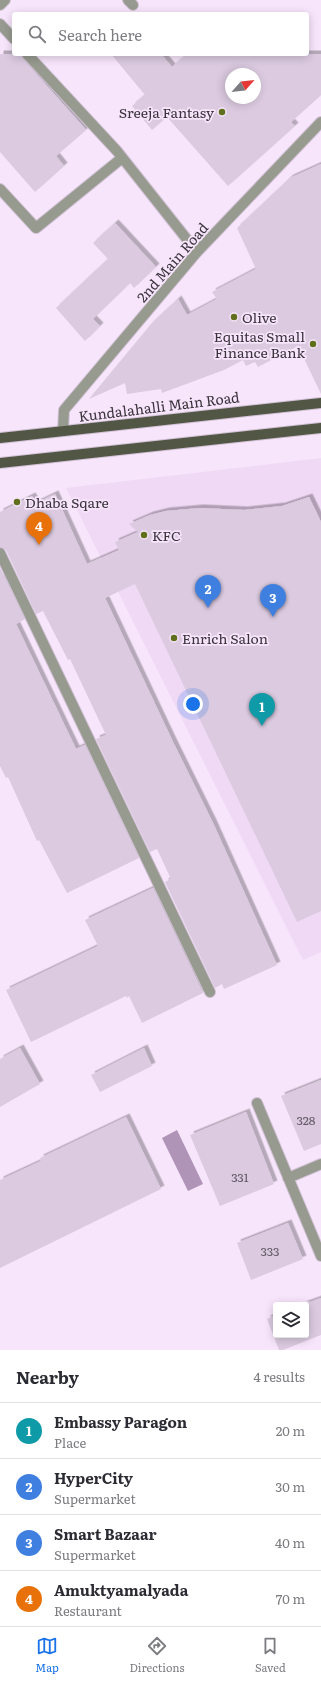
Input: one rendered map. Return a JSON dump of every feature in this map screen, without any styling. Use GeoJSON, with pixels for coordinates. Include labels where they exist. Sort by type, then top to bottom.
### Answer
{"type":"FeatureCollection","features":[{"type":"Feature","properties":{"kind":"main road","name":"Kundalahalli Main Road"},"geometry":{"type":"LineString","coordinates":[[0,438],[321,403]]}},
{"type":"Feature","properties":{"kind":"main road"},"geometry":{"type":"LineString","coordinates":[[0,463],[321,428]]}},
{"type":"Feature","properties":{"kind":"street"},"geometry":{"type":"LineString","coordinates":[[0,5],[6,0]]}},
{"type":"Feature","properties":{"kind":"street"},"geometry":{"type":"LineString","coordinates":[[0,24],[12,37]]}},
{"type":"Feature","properties":{"kind":"street"},"geometry":{"type":"LineString","coordinates":[[30,56],[122,158],[198,252]]}},
{"type":"Feature","properties":{"kind":"street","name":"2nd Main Road"},"geometry":{"type":"LineString","coordinates":[[63,431],[64,410],[198,252],[321,122]]}},
{"type":"Feature","properties":{"kind":"street"},"geometry":{"type":"LineString","coordinates":[[0,189],[36,228],[122,158]]}},
{"type":"Feature","properties":{"kind":"street"},"geometry":{"type":"LineString","coordinates":[[0,553],[210,992]]}},
{"type":"Feature","properties":{"kind":"street"},"geometry":{"type":"LineString","coordinates":[[257,1103],[321,1256]]}},
{"type":"Feature","properties":{"kind":"street"},"geometry":{"type":"LineString","coordinates":[[288,1178],[321,1164]]}},
{"type":"Feature","properties":{"kind":"shaded area"},"geometry":{"type":"Polygon","coordinates":[[[321,458],[321,952],[303,960],[66,488],[321,458]]]}},
{"type":"Feature","properties":{"kind":"shaded area"},"geometry":{"type":"Polygon","coordinates":[[[177,1130],[203,1184],[188,1191],[162,1138],[177,1130]]]}},
{"type":"Feature","properties":{"kind":"building"},"geometry":{"type":"Polygon","coordinates":[[[0,54],[12,54],[12,56],[22,56],[86,130],[56,156],[64,166],[35,192],[0,152],[0,54]]]}},
{"type":"Feature","properties":{"kind":"building","name":"Sreeja Fantasy"},"geometry":{"type":"Polygon","coordinates":[[[309,54],[321,54],[321,95],[291,122],[295,126],[228,186],[167,117],[152,130],[132,106],[145,95],[113,56],[163,56],[172,67],[185,56],[309,56],[309,54]]]}},
{"type":"Feature","properties":{"kind":"building"},"geometry":{"type":"Polygon","coordinates":[[[321,164],[321,394],[298,346],[258,367],[255,362],[246,366],[243,360],[224,370],[162,393],[161,389],[127,394],[125,383],[89,399],[152,323],[178,299],[187,315],[217,299],[212,292],[256,269],[237,228],[290,178],[321,164]]]}},
{"type":"Feature","properties":{"kind":"building"},"geometry":{"type":"Polygon","coordinates":[[[115,223],[156,267],[134,288],[130,283],[93,319],[100,326],[85,341],[56,308],[108,259],[93,243],[115,223]]]}},
{"type":"Feature","properties":{"kind":"building"},"geometry":{"type":"Polygon","coordinates":[[[55,494],[87,564],[119,550],[115,542],[138,532],[129,524],[150,515],[166,511],[200,508],[244,510],[282,506],[309,497],[321,522],[321,911],[297,922],[135,584],[105,598],[213,823],[277,965],[224,989],[222,984],[215,988],[165,882],[171,879],[157,849],[150,852],[96,739],[106,735],[70,659],[68,660],[43,611],[36,614],[6,550],[0,547],[0,512],[32,496],[36,503],[55,494]]]}},
{"type":"Feature","properties":{"kind":"building"},"geometry":{"type":"Polygon","coordinates":[[[0,568],[25,619],[16,624],[76,749],[85,745],[139,858],[67,893],[39,840],[37,841],[8,777],[6,778],[0,766],[0,568]]]}},
{"type":"Feature","properties":{"kind":"building"},"geometry":{"type":"Polygon","coordinates":[[[153,888],[203,993],[142,1023],[129,996],[127,998],[126,996],[31,1042],[6,990],[98,946],[85,920],[153,888]]]}},
{"type":"Feature","properties":{"kind":"building"},"geometry":{"type":"Polygon","coordinates":[[[20,1048],[40,1084],[0,1107],[0,1059],[20,1048]]]}},
{"type":"Feature","properties":{"kind":"building"},"geometry":{"type":"Polygon","coordinates":[[[144,1048],[152,1066],[100,1092],[91,1075],[144,1048]]]}},
{"type":"Feature","properties":{"kind":"building"},"geometry":{"type":"Polygon","coordinates":[[[321,1080],[321,1144],[304,1151],[281,1096],[321,1080]]]}},
{"type":"Feature","properties":{"kind":"building"},"geometry":{"type":"Polygon","coordinates":[[[246,1112],[274,1184],[220,1206],[190,1135],[246,1112]]]}},
{"type":"Feature","properties":{"kind":"building"},"geometry":{"type":"Polygon","coordinates":[[[126,1117],[161,1189],[0,1268],[0,1180],[41,1161],[40,1158],[126,1117]]]}},
{"type":"Feature","properties":{"kind":"building"},"geometry":{"type":"Polygon","coordinates":[[[288,1223],[303,1259],[251,1280],[237,1243],[288,1223]]]}},
{"type":"Feature","properties":{"kind":"building"},"geometry":{"type":"Polygon","coordinates":[[[321,1298],[321,1335],[283,1350],[279,1350],[274,1338],[309,1338],[309,1302],[321,1298]]]}},
{"type":"Feature","properties":{"kind":"building"},"geometry":{"type":"Polygon","coordinates":[[[273,1316],[273,1334],[267,1319],[273,1316]]]}},
{"type":"Feature","properties":{"kind":"place","name":"Sreeja Fantasy"},"geometry":{"type":"Point","coordinates":[222,112]}},
{"type":"Feature","properties":{"kind":"place","name":"Olive"},"geometry":{"type":"Point","coordinates":[234,317]}},
{"type":"Feature","properties":{"kind":"place","name":"Equitas Small Finance Bank"},"geometry":{"type":"Point","coordinates":[313,344]}},
{"type":"Feature","properties":{"kind":"place","name":"Dhaba Sqare"},"geometry":{"type":"Point","coordinates":[17,502]}},
{"type":"Feature","properties":{"kind":"place","name":"KFC"},"geometry":{"type":"Point","coordinates":[144,535]}},
{"type":"Feature","properties":{"kind":"place","name":"Amuktyamalyada"},"geometry":{"type":"Point","coordinates":[39,545]}},
{"type":"Feature","properties":{"kind":"place","name":"HyperCity"},"geometry":{"type":"Point","coordinates":[208,608]}},
{"type":"Feature","properties":{"kind":"place","name":"Smart Bazaar"},"geometry":{"type":"Point","coordinates":[273,617]}},
{"type":"Feature","properties":{"kind":"place","name":"Enrich Salon"},"geometry":{"type":"Point","coordinates":[174,638]}},
{"type":"Feature","properties":{"kind":"place","name":"Embassy Paragon"},"geometry":{"type":"Point","coordinates":[262,726]}}]}
